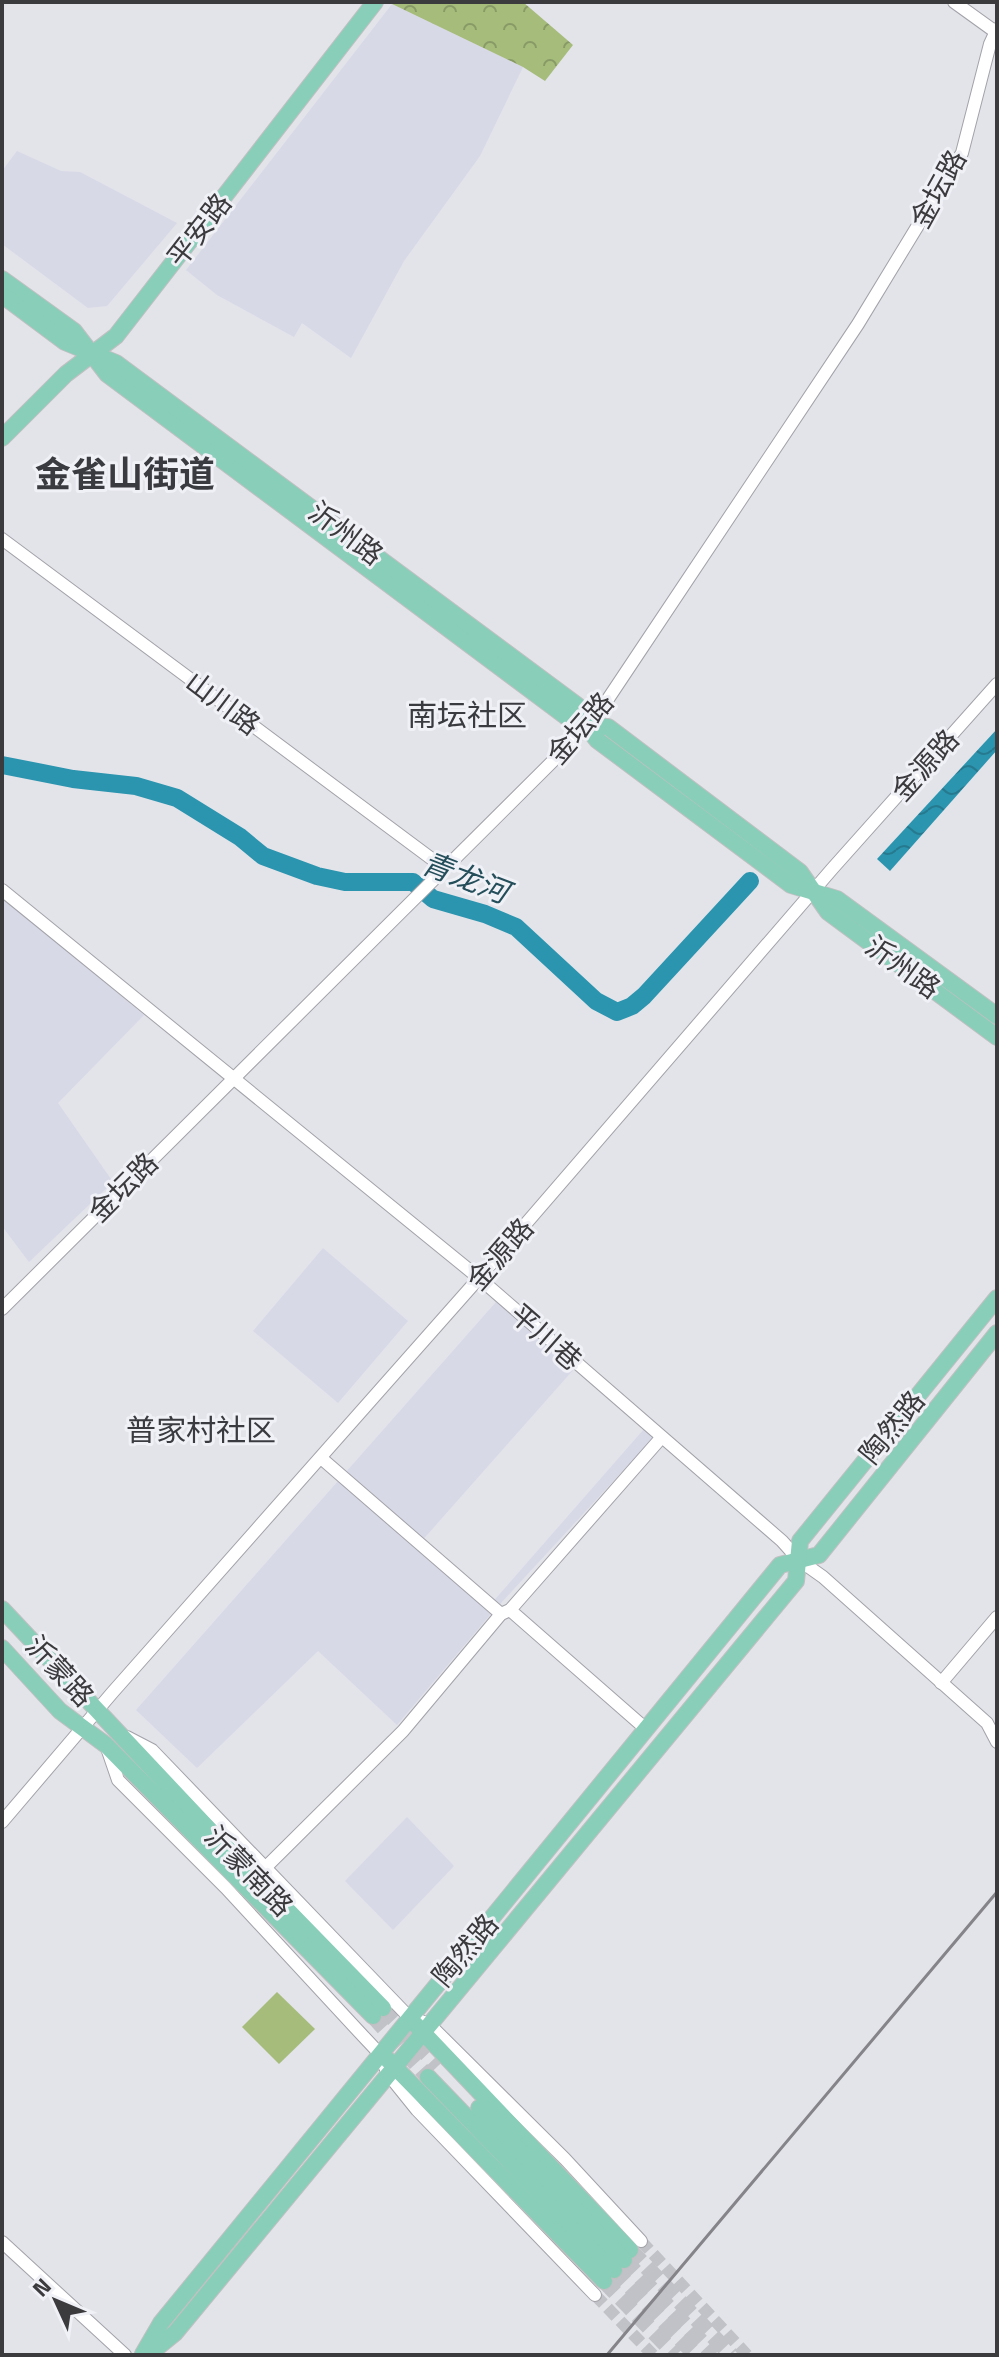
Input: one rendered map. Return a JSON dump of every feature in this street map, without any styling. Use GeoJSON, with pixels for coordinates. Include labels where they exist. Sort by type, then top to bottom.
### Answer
{"type":"FeatureCollection","features":[{"type":"Feature","properties":{"kind":"main road","name":"平安路"},"geometry":{"type":"LineString","coordinates":[[2,438],[66,374],[116,336],[375,2]]}},
{"type":"Feature","properties":{"kind":"main road","name":"沂州路"},"geometry":{"type":"LineString","coordinates":[[2,279],[74,331],[93,354]]}},
{"type":"Feature","properties":{"kind":"main road","name":"沂州路"},"geometry":{"type":"LineString","coordinates":[[2,295],[65,342],[116,363],[578,706],[586,726],[597,740],[791,885],[837,899],[997,1016]]}},
{"type":"Feature","properties":{"kind":"main road","name":"沂州路"},"geometry":{"type":"LineString","coordinates":[[814,892],[828,912],[997,1037]]}},
{"type":"Feature","properties":{"kind":"main road","name":"陶然路"},"geometry":{"type":"LineString","coordinates":[[146,2355],[175,2333],[796,1581],[800,1541],[997,1298]]}},
{"type":"Feature","properties":{"kind":"main road","name":"陶然路"},"geometry":{"type":"LineString","coordinates":[[146,2355],[161,2323],[780,1565],[819,1555],[997,1333]]}},
{"type":"Feature","properties":{"kind":"main road","name":"沂蒙路"},"geometry":{"type":"LineString","coordinates":[[2,1609],[79,1688],[97,1711],[111,1738]]}},
{"type":"Feature","properties":{"kind":"main road","name":"沂蒙路"},"geometry":{"type":"LineString","coordinates":[[2,1648],[60,1711],[82,1730],[111,1738]]}},
{"type":"Feature","properties":{"kind":"main road","name":"沂蒙南路"},"geometry":{"type":"LineString","coordinates":[[111,1738],[378,2012]]}},
{"type":"Feature","properties":{"kind":"main road"},"geometry":{"type":"LineString","coordinates":[[409,2017],[425,2028],[618,2266]]}},
{"type":"Feature","properties":{"kind":"main road"},"geometry":{"type":"LineString","coordinates":[[379,2053],[391,2069],[618,2266]]}},
{"type":"Feature","properties":{"kind":"main road"},"geometry":{"type":"LineString","coordinates":[[433,2071],[618,2266]]}},
{"type":"Feature","properties":{"kind":"street"},"geometry":{"type":"LineString","coordinates":[[954,2],[996,31]]}},
{"type":"Feature","properties":{"kind":"street","name":"金坛路"},"geometry":{"type":"LineString","coordinates":[[2,1309],[570,744],[604,705],[858,324],[962,153],[996,31]]}},
{"type":"Feature","properties":{"kind":"street","name":"山川路"},"geometry":{"type":"LineString","coordinates":[[2,539],[444,868]]}},
{"type":"Feature","properties":{"kind":"street","name":"金源路"},"geometry":{"type":"LineString","coordinates":[[2,1822],[997,684]]}},
{"type":"Feature","properties":{"kind":"street","name":"平川巷"},"geometry":{"type":"LineString","coordinates":[[2,890],[479,1278],[987,1723],[997,1742]]}},
{"type":"Feature","properties":{"kind":"street"},"geometry":{"type":"LineString","coordinates":[[265,1868],[403,1731],[661,1438]]}},
{"type":"Feature","properties":{"kind":"street"},"geometry":{"type":"LineString","coordinates":[[321,1458],[646,1729]]}},
{"type":"Feature","properties":{"kind":"street"},"geometry":{"type":"LineString","coordinates":[[941,1683],[997,1617]]}},
{"type":"Feature","properties":{"kind":"street"},"geometry":{"type":"LineString","coordinates":[[379,2053],[226,1888],[118,1780],[111,1738],[152,1750],[409,2017]]}},
{"type":"Feature","properties":{"kind":"street"},"geometry":{"type":"LineString","coordinates":[[2,2242],[125,2355]]}},
{"type":"Feature","properties":{"kind":"shaded area"},"geometry":{"type":"Polygon","coordinates":[[[392,4],[523,67],[480,156],[404,261],[351,358],[302,323],[294,337],[217,295],[186,270],[392,4]]]}},
{"type":"Feature","properties":{"kind":"shaded area"},"geometry":{"type":"Polygon","coordinates":[[[17,151],[61,171],[80,172],[177,223],[107,306],[88,308],[2,244],[2,171],[17,151]]]}},
{"type":"Feature","properties":{"kind":"shaded area"},"geometry":{"type":"Polygon","coordinates":[[[2,895],[144,1015],[58,1103],[113,1182],[29,1262],[2,1226],[2,895]]]}},
{"type":"Feature","properties":{"kind":"shaded area"},"geometry":{"type":"Polygon","coordinates":[[[323,1248],[408,1321],[338,1403],[253,1331],[323,1248]]]}},
{"type":"Feature","properties":{"kind":"shaded area"},"geometry":{"type":"Polygon","coordinates":[[[496,1302],[574,1369],[420,1543],[490,1605],[644,1429],[654,1437],[490,1615],[397,1725],[318,1651],[197,1768],[136,1710],[496,1302]]]}},
{"type":"Feature","properties":{"kind":"shaded area"},"geometry":{"type":"Polygon","coordinates":[[[407,1817],[454,1866],[393,1930],[345,1881],[407,1817]]]}},
{"type":"Feature","properties":{"kind":"green space"},"geometry":{"type":"Polygon","coordinates":[[[523,2],[573,45],[545,81],[523,67],[392,4],[523,2]]]}},
{"type":"Feature","properties":{"kind":"green space"},"geometry":{"type":"Polygon","coordinates":[[[277,1992],[315,2029],[279,2064],[242,2027],[277,1992]]]}},
{"type":"Feature","properties":{"kind":"water"},"geometry":{"type":"Polygon","coordinates":[[[997,729],[997,750],[890,871],[877,859],[997,729]]]}},
{"type":"Feature","properties":{"kind":"waterway","name":"青龙河"},"geometry":{"type":"LineString","coordinates":[[2,765],[73,779],[136,786],[177,798],[240,837],[263,856],[317,876],[345,882],[413,882],[433,899],[485,914],[516,927],[596,1001],[617,1012],[632,1006],[644,996],[750,881]]}},
{"type":"Feature","properties":{"kind":"tunnel"},"geometry":{"type":"LineString","coordinates":[[383,2008],[438,2066]]}},
{"type":"Feature","properties":{"kind":"tunnel"},"geometry":{"type":"LineString","coordinates":[[373,2016],[428,2077]]}},
{"type":"Feature","properties":{"kind":"tunnel"},"geometry":{"type":"LineString","coordinates":[[641,2241],[747,2355]]}},
{"type":"Feature","properties":{"kind":"tunnel"},"geometry":{"type":"LineString","coordinates":[[630,2250],[731,2355]]}},
{"type":"Feature","properties":{"kind":"tunnel"},"geometry":{"type":"LineString","coordinates":[[624,2260],[714,2355]]}},
{"type":"Feature","properties":{"kind":"tunnel"},"geometry":{"type":"LineString","coordinates":[[614,2270],[696,2355]]}},
{"type":"Feature","properties":{"kind":"tunnel"},"geometry":{"type":"LineString","coordinates":[[604,2281],[676,2355]]}},
{"type":"Feature","properties":{"kind":"tunnel"},"geometry":{"type":"LineString","coordinates":[[595,2295],[653,2355]]}},
{"type":"Feature","properties":{"kind":"railway"},"geometry":{"type":"LineString","coordinates":[[607,2355],[997,1892]]}},
{"type":"Feature","properties":{"kind":"district","name":"金雀山街道"},"geometry":{"type":"Point","coordinates":[125,474]}},
{"type":"Feature","properties":{"kind":"district","name":"南坛社区"},"geometry":{"type":"Point","coordinates":[467,716]}},
{"type":"Feature","properties":{"kind":"district","name":"普家村社区"},"geometry":{"type":"Point","coordinates":[201,1431]}}]}
